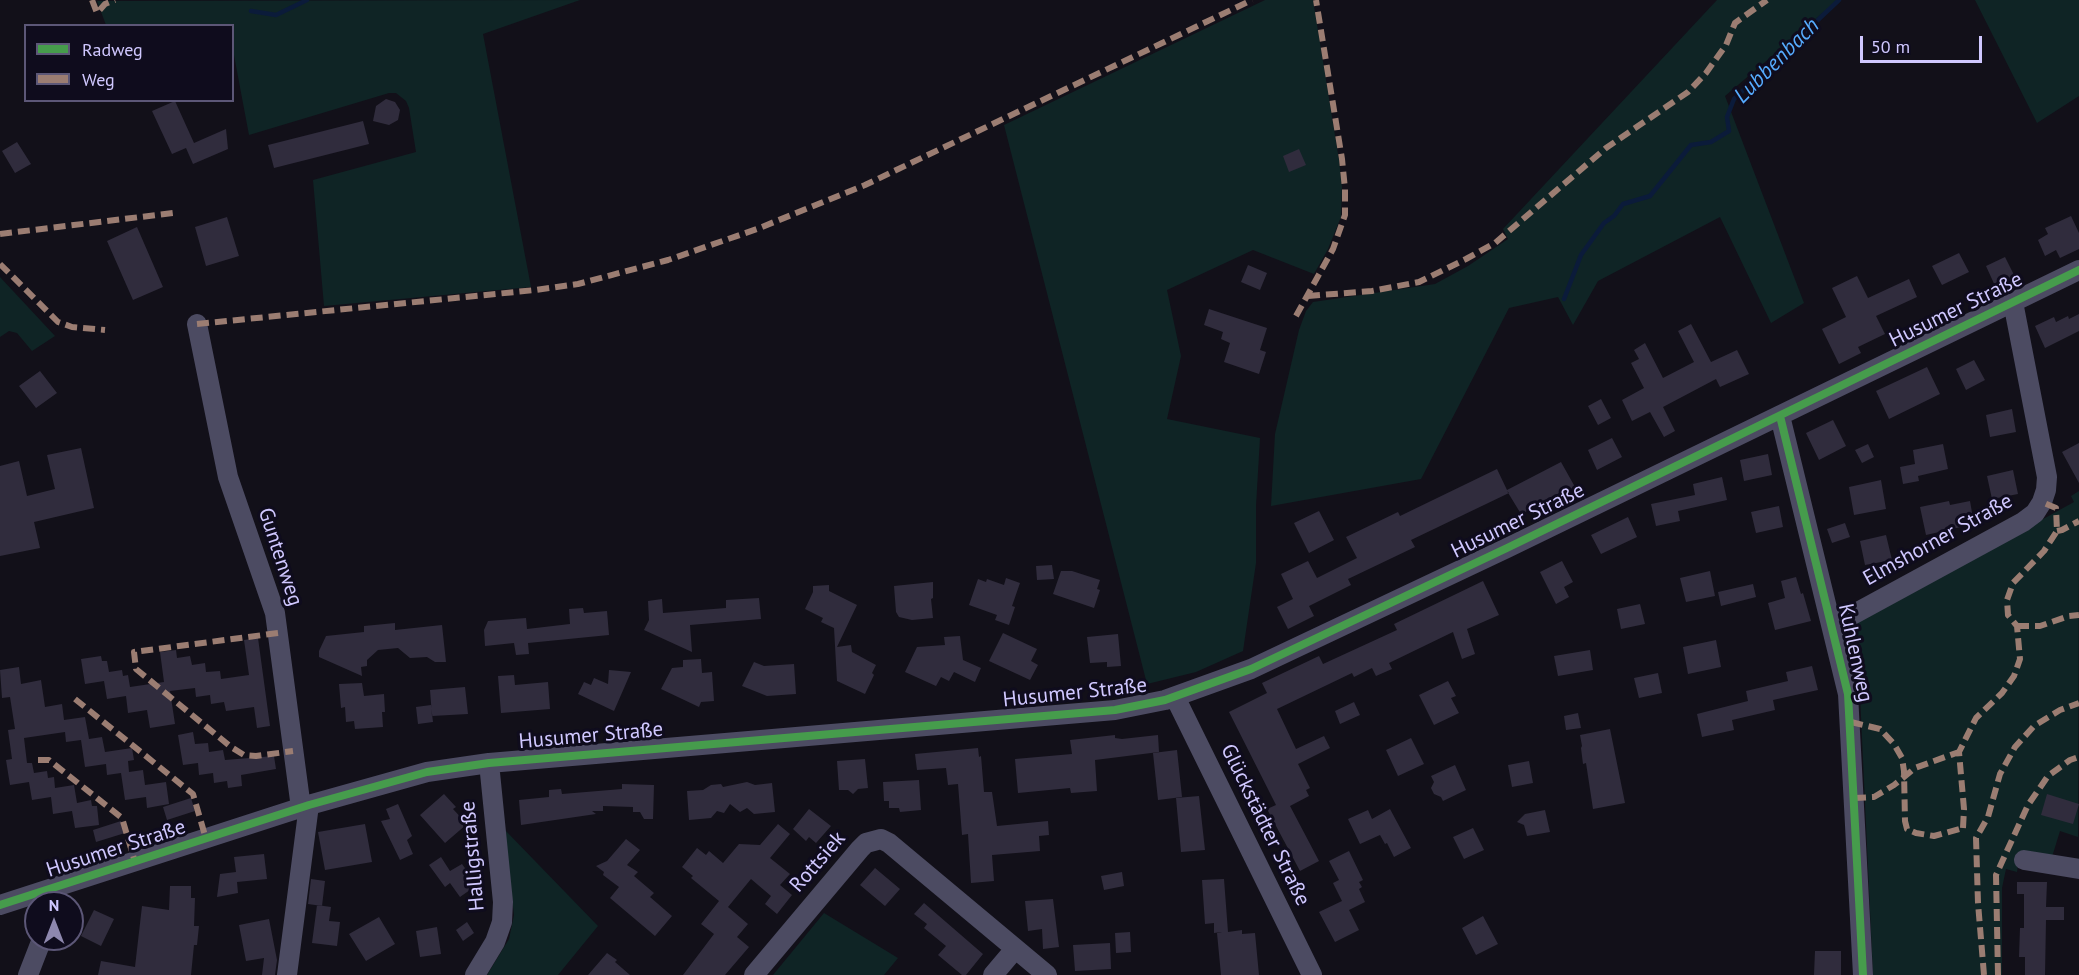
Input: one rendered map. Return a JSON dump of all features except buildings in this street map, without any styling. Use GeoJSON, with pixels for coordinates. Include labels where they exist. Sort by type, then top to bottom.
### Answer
{"type":"FeatureCollection","features":[{"type":"Feature","properties":{"kind":"street","name":"Husumer Straße"},"geometry":{"type":"LineString","coordinates":[[61,891],[305,807],[419,774],[489,763],[1115,710],[1175,697],[1251,669],[2079,270]]}},
{"type":"Feature","properties":{"kind":"street","name":"Elmshorner Straße"},"geometry":{"type":"LineString","coordinates":[[1832,626],[2023,522],[2035,513],[2042,502],[2047,477],[2013,302]]}},
{"type":"Feature","properties":{"kind":"street","name":"Guntenweg"},"geometry":{"type":"LineString","coordinates":[[196,324],[228,477],[275,613],[305,807]]}},
{"type":"Feature","properties":{"kind":"street","name":"Kuhlenweg"},"geometry":{"type":"LineString","coordinates":[[1780,416],[1848,694],[1863,975]]}},
{"type":"Feature","properties":{"kind":"street","name":"Glückstädter Straße"},"geometry":{"type":"LineString","coordinates":[[1175,697],[1312,975]]}},
{"type":"Feature","properties":{"kind":"street","name":"Halligstraße"},"geometry":{"type":"LineString","coordinates":[[475,975],[495,942],[502,922],[503,902],[489,763]]}},
{"type":"Feature","properties":{"kind":"street"},"geometry":{"type":"LineString","coordinates":[[287,975],[305,807]]}},
{"type":"Feature","properties":{"kind":"street","name":"Rottsiek"},"geometry":{"type":"LineString","coordinates":[[754,975],[860,849],[866,843],[881,839],[889,843],[1047,975]]}},
{"type":"Feature","properties":{"kind":"street"},"geometry":{"type":"LineString","coordinates":[[2024,860],[2079,869]]}},
{"type":"Feature","properties":{"kind":"street","name":"Husumer Straße"},"geometry":{"type":"LineString","coordinates":[[0,905],[24,901]]}},
{"type":"Feature","properties":{"kind":"street"},"geometry":{"type":"LineString","coordinates":[[993,975],[1015,948]]}},
{"type":"Feature","properties":{"kind":"street"},"geometry":{"type":"LineString","coordinates":[[28,975],[37,951]]}},
{"type":"Feature","properties":{"kind":"green space"},"geometry":{"type":"Polygon","coordinates":[[[580,0],[483,34],[531,287],[324,306],[313,180],[416,152],[406,101],[396,93],[389,93],[249,135],[234,55],[234,24],[106,24],[97,1],[580,0]]]}},
{"type":"Feature","properties":{"kind":"green space"},"geometry":{"type":"Polygon","coordinates":[[[1265,0],[1313,0],[1339,160],[1342,187],[1341,217],[1328,249],[1314,274],[1253,250],[1167,290],[1181,356],[1167,419],[1260,438],[1256,506],[1256,563],[1243,651],[1196,672],[1147,684],[1004,125],[1265,0]]]}},
{"type":"Feature","properties":{"kind":"green space"},"geometry":{"type":"Polygon","coordinates":[[[1717,0],[1838,0],[1725,96],[1804,303],[1771,323],[1720,217],[1598,281],[1573,325],[1558,297],[1509,308],[1421,479],[1271,506],[1275,434],[1299,330],[1306,311],[1313,302],[1435,284],[1468,266],[1508,239],[1503,229],[1717,0]]]}},
{"type":"Feature","properties":{"kind":"green space"},"geometry":{"type":"Polygon","coordinates":[[[1975,0],[2079,0],[2079,96],[2037,123],[1975,0]]]}},
{"type":"Feature","properties":{"kind":"green space"},"geometry":{"type":"Polygon","coordinates":[[[0,277],[55,336],[32,351],[17,333],[9,331],[0,337],[0,277]]]}},
{"type":"Feature","properties":{"kind":"green space"},"geometry":{"type":"Polygon","coordinates":[[[2079,491],[2078,837],[2060,831],[2052,857],[2020,852],[2017,872],[2006,869],[2002,888],[2002,975],[1873,975],[1860,695],[1848,647],[1850,631],[1860,620],[2074,502],[2071,496],[2079,491]]]}},
{"type":"Feature","properties":{"kind":"green space"},"geometry":{"type":"Polygon","coordinates":[[[504,829],[598,926],[558,975],[487,975],[509,939],[514,915],[504,829]]]}},
{"type":"Feature","properties":{"kind":"green space"},"geometry":{"type":"Polygon","coordinates":[[[824,913],[898,958],[884,975],[773,975],[824,913]]]}},
{"type":"Feature","properties":{"kind":"waterway"},"geometry":{"type":"LineString","coordinates":[[251,11],[276,15],[307,0]]}},
{"type":"Feature","properties":{"kind":"waterway","name":"Lubbenbach"},"geometry":{"type":"LineString","coordinates":[[1564,299],[1581,255],[1604,223],[1614,216],[1623,204],[1650,196],[1691,145],[1711,142],[1729,131],[1727,117],[1734,99],[1839,0]]}},
{"type":"Feature","properties":{"kind":"marked path"},"geometry":{"type":"LineString","coordinates":[[92,0],[97,13],[105,4],[115,0]]}},
{"type":"Feature","properties":{"kind":"marked path"},"geometry":{"type":"LineString","coordinates":[[197,324],[535,290],[578,284],[668,260],[757,229],[865,185],[1252,0]]}},
{"type":"Feature","properties":{"kind":"marked path"},"geometry":{"type":"LineString","coordinates":[[1296,316],[1333,249],[1345,215],[1342,159],[1316,0]]}},
{"type":"Feature","properties":{"kind":"marked path"},"geometry":{"type":"LineString","coordinates":[[1308,296],[1372,291],[1419,282],[1495,243],[1606,148],[1688,92],[1706,73],[1726,45],[1735,23],[1767,0]]}},
{"type":"Feature","properties":{"kind":"marked path"},"geometry":{"type":"LineString","coordinates":[[0,234],[173,213]]}},
{"type":"Feature","properties":{"kind":"marked path"},"geometry":{"type":"LineString","coordinates":[[0,264],[58,322],[72,327],[105,330]]}},
{"type":"Feature","properties":{"kind":"marked path"},"geometry":{"type":"LineString","coordinates":[[1963,828],[1964,809],[1959,752],[1976,718],[2002,693],[2014,676],[2020,659],[2017,626],[2008,615],[2007,600],[2013,583],[2044,551],[2057,531],[2056,508],[2042,502]]}},
{"type":"Feature","properties":{"kind":"marked path"},"geometry":{"type":"LineString","coordinates":[[2057,531],[2079,521]]}},
{"type":"Feature","properties":{"kind":"marked path"},"geometry":{"type":"LineString","coordinates":[[2017,626],[2040,626],[2079,615]]}},
{"type":"Feature","properties":{"kind":"marked path"},"geometry":{"type":"LineString","coordinates":[[278,633],[134,652],[136,669],[231,747],[244,755],[256,756],[293,751]]}},
{"type":"Feature","properties":{"kind":"marked path"},"geometry":{"type":"LineString","coordinates":[[75,699],[193,794],[206,839]]}},
{"type":"Feature","properties":{"kind":"marked path"},"geometry":{"type":"LineString","coordinates":[[1984,975],[1976,838],[1988,817],[2000,774],[2015,747],[2034,726],[2060,710],[2079,703]]}},
{"type":"Feature","properties":{"kind":"marked path"},"geometry":{"type":"LineString","coordinates":[[1851,722],[1880,729],[1894,744],[1902,758],[1907,829],[1934,836],[1963,828]]}},
{"type":"Feature","properties":{"kind":"marked path"},"geometry":{"type":"LineString","coordinates":[[1854,798],[1874,797],[1915,768],[1959,752]]}},
{"type":"Feature","properties":{"kind":"marked path"},"geometry":{"type":"LineString","coordinates":[[1998,975],[1996,875],[2028,805],[2048,776],[2070,760],[2079,757]]}},
{"type":"Feature","properties":{"kind":"marked path"},"geometry":{"type":"LineString","coordinates":[[38,760],[49,760],[122,818],[135,862]]}},
{"type":"Feature","properties":{"kind":"cycle path"},"geometry":{"type":"LineString","coordinates":[[0,905],[309,805],[427,772],[489,763],[1115,710],[1165,700],[1251,669],[1507,548],[2079,270]]}},
{"type":"Feature","properties":{"kind":"cycle path"},"geometry":{"type":"LineString","coordinates":[[1780,416],[1848,694],[1863,975]]}}]}
